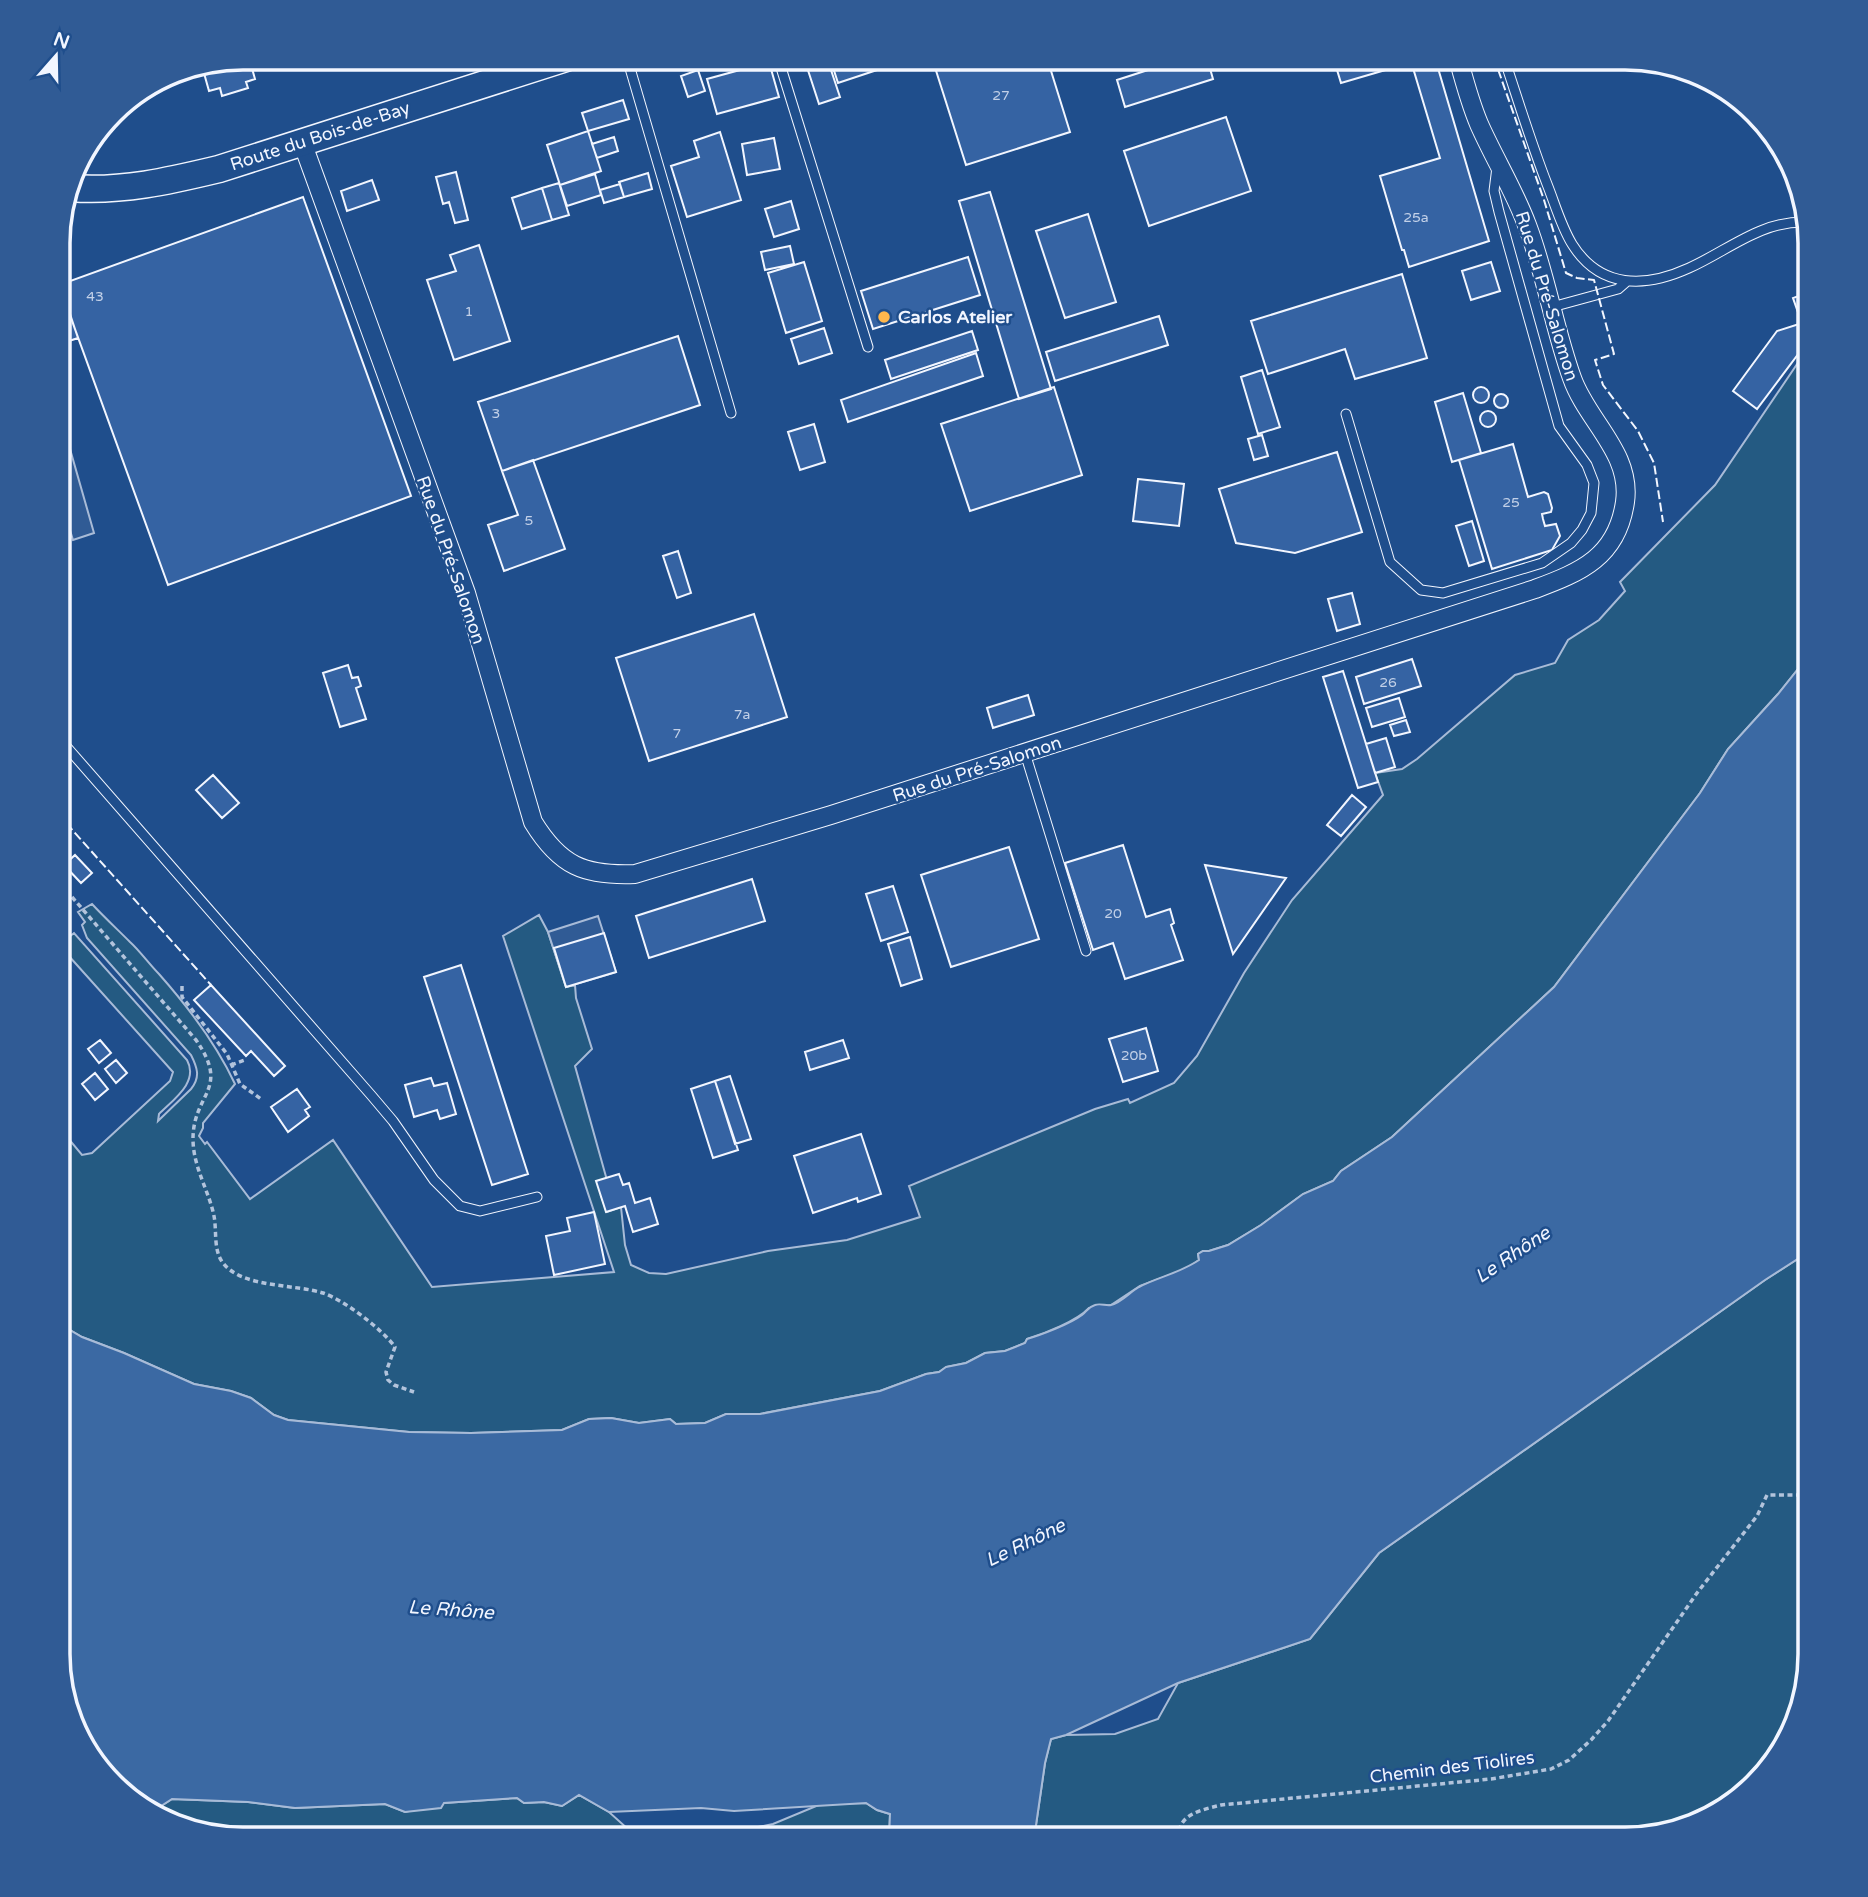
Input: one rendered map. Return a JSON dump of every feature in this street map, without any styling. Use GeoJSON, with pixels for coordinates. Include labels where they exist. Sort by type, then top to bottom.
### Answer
{"type":"FeatureCollection","features":[{"type":"Feature","properties":{"kind":"main road","name":"Route du Bois-de-Bay"},"geometry":{"type":"LineString","coordinates":[[79,188],[102,189],[164,183],[219,169],[528,70]]}},
{"type":"Feature","properties":{"kind":"street","name":"Rue du Pré-Salomon"},"geometry":{"type":"LineString","coordinates":[[302,142],[466,593],[533,822],[556,854],[566,862],[605,875],[635,874],[831,816],[1535,589],[1575,574],[1596,559],[1610,543],[1625,503],[1626,485],[1621,464],[1613,446],[1581,401],[1571,377],[1528,228],[1512,187],[1479,123],[1462,70]]}},
{"type":"Feature","properties":{"kind":"lane"},"geometry":{"type":"LineString","coordinates":[[631,70],[731,413]]}},
{"type":"Feature","properties":{"kind":"lane"},"geometry":{"type":"LineString","coordinates":[[782,70],[868,347]]}},
{"type":"Feature","properties":{"kind":"lane"},"geometry":{"type":"LineString","coordinates":[[1508,70],[1544,176],[1572,243],[1594,268],[1607,276],[1626,282],[1652,282],[1715,256],[1744,237],[1787,222],[1797,222]]}},
{"type":"Feature","properties":{"kind":"lane"},"geometry":{"type":"LineString","coordinates":[[1346,414],[1390,562],[1421,590],[1443,593],[1553,558],[1582,530],[1591,513],[1594,483],[1587,466],[1559,426],[1494,191],[1498,161]]}},
{"type":"Feature","properties":{"kind":"lane"},"geometry":{"type":"LineString","coordinates":[[1552,307],[1618,289],[1626,282]]}},
{"type":"Feature","properties":{"kind":"lane"},"geometry":{"type":"LineString","coordinates":[[70,751],[379,1104],[434,1180],[452,1200],[468,1209],[480,1211],[537,1197]]}},
{"type":"Feature","properties":{"kind":"lane"},"geometry":{"type":"LineString","coordinates":[[1025,753],[1086,951]]}},
{"type":"Feature","properties":{"kind":"path"},"geometry":{"type":"LineString","coordinates":[[72,897],[196,1040],[210,1063],[212,1082],[197,1117],[193,1139],[203,1186],[214,1213],[218,1253],[223,1263],[231,1271],[253,1280],[322,1293],[343,1301],[395,1347],[386,1372],[388,1380],[414,1392]]}},
{"type":"Feature","properties":{"kind":"path"},"geometry":{"type":"LineString","coordinates":[[182,986],[183,997],[215,1036],[240,1084],[261,1099]]}},
{"type":"Feature","properties":{"kind":"path"},"geometry":{"type":"LineString","coordinates":[[231,1065],[245,1060]]}},
{"type":"Feature","properties":{"kind":"path","name":"Chemin des Tiolires"},"geometry":{"type":"LineString","coordinates":[[1180,1827],[1191,1814],[1222,1805],[1491,1779],[1551,1769],[1569,1760],[1608,1721],[1697,1593],[1757,1517],[1767,1495],[1798,1495]]}},
{"type":"Feature","properties":{"kind":"shaded area"},"geometry":{"type":"Polygon","coordinates":[[[1798,363],[1798,669],[1728,749],[1700,793],[1554,987],[1392,1137],[1341,1171],[1333,1181],[1303,1194],[1228,1245],[1198,1254],[1199,1260],[1186,1269],[1140,1286],[1111,1305],[1089,1308],[1069,1322],[1005,1351],[985,1353],[966,1363],[880,1391],[760,1414],[726,1414],[705,1423],[676,1424],[670,1419],[639,1423],[611,1418],[589,1419],[562,1430],[471,1433],[409,1432],[288,1420],[274,1415],[251,1398],[194,1384],[70,1330],[70,1140],[82,1155],[92,1153],[170,1081],[173,1072],[70,957],[70,936],[74,933],[187,1060],[190,1076],[187,1083],[159,1114],[158,1121],[191,1089],[197,1076],[191,1055],[87,938],[82,925],[85,922],[78,912],[92,904],[137,949],[181,1000],[211,1040],[228,1069],[235,1084],[203,1123],[199,1136],[205,1144],[207,1142],[250,1199],[333,1140],[432,1287],[614,1272],[503,936],[539,915],[548,932],[566,987],[575,985],[576,998],[592,1049],[575,1066],[610,1191],[601,1196],[607,1212],[621,1207],[625,1245],[631,1265],[649,1273],[666,1274],[768,1251],[847,1240],[920,1217],[909,1186],[1095,1109],[1128,1099],[1130,1103],[1174,1083],[1197,1056],[1244,973],[1292,900],[1383,795],[1375,773],[1402,769],[1515,675],[1555,663],[1568,640],[1599,620],[1625,591],[1620,582],[1715,485],[1798,363]]]}},
{"type":"Feature","properties":{"kind":"shaded area"},"geometry":{"type":"Polygon","coordinates":[[[70,449],[94,533],[73,540],[70,530],[70,449]]]}},
{"type":"Feature","properties":{"kind":"shaded area"},"geometry":{"type":"Polygon","coordinates":[[[598,916],[616,972],[566,987],[548,932],[598,916]]]}},
{"type":"Feature","properties":{"kind":"shaded area"},"geometry":{"type":"Polygon","coordinates":[[[1798,1259],[1797,1677],[1789,1710],[1769,1750],[1730,1791],[1691,1814],[1648,1826],[1036,1827],[1051,1739],[1066,1735],[1115,1734],[1158,1719],[1178,1683],[1310,1639],[1379,1553],[1798,1259]]]}},
{"type":"Feature","properties":{"kind":"shaded area"},"geometry":{"type":"Polygon","coordinates":[[[579,1795],[609,1812],[626,1827],[220,1826],[187,1818],[161,1806],[172,1799],[248,1802],[295,1808],[385,1804],[405,1812],[444,1803],[517,1798],[524,1803],[544,1802],[562,1806],[579,1795]]]}},
{"type":"Feature","properties":{"kind":"shaded area"},"geometry":{"type":"Polygon","coordinates":[[[866,1803],[890,1814],[889,1827],[758,1827],[773,1824],[821,1804],[866,1803]]]}},
{"type":"Feature","properties":{"kind":"water","name":"Le Rhône"},"geometry":{"type":"Polygon","coordinates":[[[1798,669],[1798,1259],[1379,1553],[1310,1639],[1178,1683],[1066,1735],[1051,1739],[1036,1827],[889,1827],[890,1814],[866,1803],[734,1811],[701,1808],[609,1812],[579,1795],[562,1806],[544,1802],[524,1803],[517,1798],[444,1803],[441,1808],[405,1812],[385,1804],[295,1808],[248,1802],[172,1799],[161,1806],[121,1776],[93,1741],[76,1699],[70,1666],[70,1330],[194,1384],[251,1398],[274,1415],[288,1420],[409,1432],[562,1430],[589,1419],[611,1418],[639,1423],[670,1419],[676,1424],[705,1423],[726,1414],[760,1414],[880,1391],[939,1372],[946,1367],[966,1363],[985,1353],[1005,1351],[1070,1322],[1093,1306],[1118,1302],[1139,1287],[1199,1260],[1198,1254],[1203,1251],[1228,1245],[1303,1194],[1333,1181],[1341,1171],[1392,1137],[1554,987],[1700,793],[1728,749],[1798,669]]]}},
{"type":"Feature","properties":{"kind":"building"},"geometry":{"type":"Polygon","coordinates":[[[252,70],[255,79],[246,82],[248,88],[222,96],[220,88],[209,91],[204,74],[252,70]]]}},
{"type":"Feature","properties":{"kind":"building"},"geometry":{"type":"Polygon","coordinates":[[[698,70],[705,91],[688,97],[681,76],[698,70]]]}},
{"type":"Feature","properties":{"kind":"building"},"geometry":{"type":"Polygon","coordinates":[[[740,70],[771,70],[779,97],[717,114],[707,79],[740,70]]]}},
{"type":"Feature","properties":{"kind":"building"},"geometry":{"type":"Polygon","coordinates":[[[808,70],[831,70],[840,97],[819,104],[808,70]]]}},
{"type":"Feature","properties":{"kind":"building"},"geometry":{"type":"Polygon","coordinates":[[[834,70],[877,70],[838,83],[834,70]]]}},
{"type":"Feature","properties":{"kind":"building"},"geometry":{"type":"Polygon","coordinates":[[[936,70],[1051,70],[1070,132],[966,165],[936,70]]]}},
{"type":"Feature","properties":{"kind":"building"},"geometry":{"type":"Polygon","coordinates":[[[1148,70],[1210,70],[1213,79],[1125,107],[1117,80],[1148,70]]]}},
{"type":"Feature","properties":{"kind":"building"},"geometry":{"type":"Polygon","coordinates":[[[1337,70],[1385,70],[1341,83],[1337,70]]]}},
{"type":"Feature","properties":{"kind":"building"},"geometry":{"type":"Polygon","coordinates":[[[1414,70],[1439,70],[1489,241],[1409,267],[1380,176],[1440,158],[1414,70]]]}},
{"type":"Feature","properties":{"kind":"building"},"geometry":{"type":"Polygon","coordinates":[[[623,100],[629,119],[588,131],[582,113],[623,100]]]}},
{"type":"Feature","properties":{"kind":"building"},"geometry":{"type":"Polygon","coordinates":[[[1226,117],[1251,191],[1149,226],[1124,151],[1226,117]]]}},
{"type":"Feature","properties":{"kind":"building"},"geometry":{"type":"Polygon","coordinates":[[[588,131],[601,171],[560,185],[547,145],[588,131]]]}},
{"type":"Feature","properties":{"kind":"building"},"geometry":{"type":"Polygon","coordinates":[[[720,132],[741,200],[687,217],[671,166],[699,157],[694,141],[720,132]]]}},
{"type":"Feature","properties":{"kind":"building"},"geometry":{"type":"Polygon","coordinates":[[[614,137],[618,151],[597,158],[592,144],[614,137]]]}},
{"type":"Feature","properties":{"kind":"building"},"geometry":{"type":"Polygon","coordinates":[[[774,138],[780,169],[747,175],[742,144],[774,138]]]}},
{"type":"Feature","properties":{"kind":"building"},"geometry":{"type":"Polygon","coordinates":[[[456,172],[468,220],[455,223],[449,202],[443,204],[436,177],[456,172]]]}},
{"type":"Feature","properties":{"kind":"building"},"geometry":{"type":"Polygon","coordinates":[[[648,173],[652,189],[624,197],[619,182],[648,173]]]}},
{"type":"Feature","properties":{"kind":"building"},"geometry":{"type":"Polygon","coordinates":[[[595,174],[601,195],[567,206],[560,185],[595,174]]]}},
{"type":"Feature","properties":{"kind":"building"},"geometry":{"type":"Polygon","coordinates":[[[372,180],[379,200],[347,211],[341,191],[372,180]]]}},
{"type":"Feature","properties":{"kind":"building"},"geometry":{"type":"Polygon","coordinates":[[[559,183],[569,215],[552,220],[542,188],[559,183]]]}},
{"type":"Feature","properties":{"kind":"building"},"geometry":{"type":"Polygon","coordinates":[[[620,184],[624,197],[604,203],[600,190],[620,184]]]}},
{"type":"Feature","properties":{"kind":"building"},"geometry":{"type":"Polygon","coordinates":[[[542,188],[552,220],[522,229],[512,198],[542,188]]]}},
{"type":"Feature","properties":{"kind":"building"},"geometry":{"type":"Polygon","coordinates":[[[990,192],[1051,389],[1019,399],[959,201],[990,192]]]}},
{"type":"Feature","properties":{"kind":"building"},"geometry":{"type":"Polygon","coordinates":[[[303,197],[411,496],[168,585],[70,315],[70,281],[303,197]]]}},
{"type":"Feature","properties":{"kind":"building"},"geometry":{"type":"Polygon","coordinates":[[[791,201],[799,229],[774,237],[765,209],[791,201]]]}},
{"type":"Feature","properties":{"kind":"building"},"geometry":{"type":"Polygon","coordinates":[[[1088,214],[1116,302],[1065,318],[1036,231],[1088,214]]]}},
{"type":"Feature","properties":{"kind":"building"},"geometry":{"type":"Polygon","coordinates":[[[479,245],[510,341],[454,360],[427,280],[456,271],[450,255],[479,245]]]}},
{"type":"Feature","properties":{"kind":"building"},"geometry":{"type":"Polygon","coordinates":[[[790,246],[794,264],[765,270],[761,252],[790,246]]]}},
{"type":"Feature","properties":{"kind":"building"},"geometry":{"type":"Polygon","coordinates":[[[968,257],[980,295],[873,329],[861,291],[968,257]]]}},
{"type":"Feature","properties":{"kind":"building"},"geometry":{"type":"Polygon","coordinates":[[[804,262],[822,321],[786,333],[768,273],[804,262]]]}},
{"type":"Feature","properties":{"kind":"building"},"geometry":{"type":"Polygon","coordinates":[[[1491,262],[1500,291],[1471,300],[1462,271],[1491,262]]]}},
{"type":"Feature","properties":{"kind":"building"},"geometry":{"type":"Polygon","coordinates":[[[1402,274],[1427,358],[1355,379],[1345,349],[1268,374],[1251,321],[1402,274]]]}},
{"type":"Feature","properties":{"kind":"building"},"geometry":{"type":"Polygon","coordinates":[[[1798,296],[1798,312],[1793,298],[1798,296]]]}},
{"type":"Feature","properties":{"kind":"building"},"geometry":{"type":"Polygon","coordinates":[[[70,314],[78,338],[70,341],[70,314]]]}},
{"type":"Feature","properties":{"kind":"building"},"geometry":{"type":"Polygon","coordinates":[[[1159,316],[1168,345],[1055,381],[1046,352],[1159,316]]]}},
{"type":"Feature","properties":{"kind":"building"},"geometry":{"type":"Polygon","coordinates":[[[1798,324],[1798,354],[1757,409],[1733,391],[1777,331],[1798,324]]]}},
{"type":"Feature","properties":{"kind":"building"},"geometry":{"type":"Polygon","coordinates":[[[824,328],[832,353],[799,364],[791,339],[824,328]]]}},
{"type":"Feature","properties":{"kind":"building"},"geometry":{"type":"Polygon","coordinates":[[[972,331],[978,350],[891,379],[885,360],[972,331]]]}},
{"type":"Feature","properties":{"kind":"building"},"geometry":{"type":"Polygon","coordinates":[[[678,336],[700,405],[502,471],[478,402],[678,336]]]}},
{"type":"Feature","properties":{"kind":"building"},"geometry":{"type":"Polygon","coordinates":[[[976,353],[983,376],[848,422],[841,400],[976,353]]]}},
{"type":"Feature","properties":{"kind":"building"},"geometry":{"type":"Polygon","coordinates":[[[1262,370],[1280,427],[1258,434],[1241,377],[1262,370]]]}},
{"type":"Feature","properties":{"kind":"building"},"geometry":{"type":"Polygon","coordinates":[[[1054,387],[1082,475],[970,511],[941,424],[1054,387]]]}},
{"type":"Feature","properties":{"kind":"building"},"geometry":{"type":"Polygon","coordinates":[[[1481,387],[1487,389],[1487,401],[1481,403],[1475,401],[1473,395],[1475,389],[1481,387]]]}},
{"type":"Feature","properties":{"kind":"building"},"geometry":{"type":"Polygon","coordinates":[[[1463,393],[1481,453],[1452,462],[1435,402],[1463,393]]]}},
{"type":"Feature","properties":{"kind":"building"},"geometry":{"type":"Polygon","coordinates":[[[1498,394],[1504,394],[1508,401],[1504,408],[1498,408],[1494,404],[1494,398],[1498,394]]]}},
{"type":"Feature","properties":{"kind":"building"},"geometry":{"type":"Polygon","coordinates":[[[1488,411],[1494,413],[1494,425],[1488,427],[1482,425],[1480,419],[1482,413],[1488,411]]]}},
{"type":"Feature","properties":{"kind":"building"},"geometry":{"type":"Polygon","coordinates":[[[814,424],[825,462],[800,470],[788,432],[814,424]]]}},
{"type":"Feature","properties":{"kind":"building"},"geometry":{"type":"Polygon","coordinates":[[[1262,435],[1268,456],[1254,460],[1248,439],[1262,435]]]}},
{"type":"Feature","properties":{"kind":"building"},"geometry":{"type":"Polygon","coordinates":[[[1513,444],[1528,497],[1544,492],[1548,494],[1552,508],[1551,512],[1542,514],[1545,526],[1556,524],[1560,536],[1552,550],[1492,569],[1459,460],[1513,444]]]}},
{"type":"Feature","properties":{"kind":"building"},"geometry":{"type":"Polygon","coordinates":[[[1337,452],[1362,532],[1295,553],[1236,543],[1219,489],[1337,452]]]}},
{"type":"Feature","properties":{"kind":"building"},"geometry":{"type":"Polygon","coordinates":[[[533,460],[565,549],[504,571],[488,525],[518,515],[502,471],[533,460]]]}},
{"type":"Feature","properties":{"kind":"building"},"geometry":{"type":"Polygon","coordinates":[[[1138,479],[1184,484],[1179,526],[1133,521],[1138,479]]]}},
{"type":"Feature","properties":{"kind":"building"},"geometry":{"type":"Polygon","coordinates":[[[1472,521],[1484,561],[1469,566],[1456,526],[1472,521]]]}},
{"type":"Feature","properties":{"kind":"building"},"geometry":{"type":"Polygon","coordinates":[[[678,551],[691,593],[677,598],[663,556],[678,551]]]}},
{"type":"Feature","properties":{"kind":"building"},"geometry":{"type":"Polygon","coordinates":[[[1352,593],[1360,624],[1337,631],[1328,599],[1352,593]]]}},
{"type":"Feature","properties":{"kind":"building"},"geometry":{"type":"Polygon","coordinates":[[[754,614],[787,717],[649,761],[616,658],[754,614]]]}},
{"type":"Feature","properties":{"kind":"building"},"geometry":{"type":"Polygon","coordinates":[[[1412,659],[1421,686],[1364,704],[1356,677],[1412,659]]]}},
{"type":"Feature","properties":{"kind":"building"},"geometry":{"type":"Polygon","coordinates":[[[348,665],[352,678],[358,677],[361,686],[356,688],[366,719],[340,727],[323,673],[348,665]]]}},
{"type":"Feature","properties":{"kind":"building"},"geometry":{"type":"Polygon","coordinates":[[[1343,671],[1378,782],[1358,788],[1323,677],[1343,671]]]}},
{"type":"Feature","properties":{"kind":"building"},"geometry":{"type":"Polygon","coordinates":[[[1028,695],[1034,715],[993,728],[987,708],[1028,695]]]}},
{"type":"Feature","properties":{"kind":"building"},"geometry":{"type":"Polygon","coordinates":[[[1399,698],[1405,717],[1372,727],[1366,708],[1399,698]]]}},
{"type":"Feature","properties":{"kind":"building"},"geometry":{"type":"Polygon","coordinates":[[[1406,720],[1410,732],[1394,736],[1390,725],[1406,720]]]}},
{"type":"Feature","properties":{"kind":"building"},"geometry":{"type":"Polygon","coordinates":[[[1386,738],[1395,767],[1375,773],[1366,744],[1386,738]]]}},
{"type":"Feature","properties":{"kind":"building"},"geometry":{"type":"Polygon","coordinates":[[[213,775],[239,803],[222,818],[196,790],[213,775]]]}},
{"type":"Feature","properties":{"kind":"building"},"geometry":{"type":"Polygon","coordinates":[[[1352,795],[1366,807],[1341,836],[1327,825],[1352,795]]]}},
{"type":"Feature","properties":{"kind":"building"},"geometry":{"type":"Polygon","coordinates":[[[1123,845],[1146,917],[1170,909],[1174,923],[1171,925],[1183,960],[1125,979],[1113,943],[1093,950],[1065,863],[1123,845]]]}},
{"type":"Feature","properties":{"kind":"building"},"geometry":{"type":"Polygon","coordinates":[[[1009,847],[1039,939],[951,967],[921,875],[1009,847]]]}},
{"type":"Feature","properties":{"kind":"building"},"geometry":{"type":"Polygon","coordinates":[[[75,855],[92,873],[81,883],[70,871],[70,860],[75,855]]]}},
{"type":"Feature","properties":{"kind":"building"},"geometry":{"type":"Polygon","coordinates":[[[1205,865],[1286,878],[1233,954],[1205,865]]]}},
{"type":"Feature","properties":{"kind":"building"},"geometry":{"type":"Polygon","coordinates":[[[752,879],[765,921],[649,958],[636,916],[752,879]]]}},
{"type":"Feature","properties":{"kind":"building"},"geometry":{"type":"Polygon","coordinates":[[[893,886],[908,932],[881,941],[866,894],[893,886]]]}},
{"type":"Feature","properties":{"kind":"building"},"geometry":{"type":"Polygon","coordinates":[[[604,933],[616,972],[566,987],[554,948],[604,933]]]}},
{"type":"Feature","properties":{"kind":"building"},"geometry":{"type":"Polygon","coordinates":[[[910,937],[922,979],[901,986],[888,944],[910,937]]]}},
{"type":"Feature","properties":{"kind":"building"},"geometry":{"type":"Polygon","coordinates":[[[461,965],[528,1174],[492,1185],[424,977],[461,965]]]}},
{"type":"Feature","properties":{"kind":"building"},"geometry":{"type":"Polygon","coordinates":[[[211,985],[285,1066],[274,1076],[251,1051],[246,1056],[194,1000],[211,985]]]}},
{"type":"Feature","properties":{"kind":"building"},"geometry":{"type":"Polygon","coordinates":[[[1146,1028],[1158,1071],[1123,1082],[1109,1039],[1146,1028]]]}},
{"type":"Feature","properties":{"kind":"building"},"geometry":{"type":"Polygon","coordinates":[[[100,1040],[111,1053],[99,1063],[88,1049],[100,1040]]]}},
{"type":"Feature","properties":{"kind":"building"},"geometry":{"type":"Polygon","coordinates":[[[843,1040],[849,1058],[810,1070],[805,1052],[843,1040]]]}},
{"type":"Feature","properties":{"kind":"building"},"geometry":{"type":"Polygon","coordinates":[[[116,1060],[127,1073],[116,1083],[105,1069],[116,1060]]]}},
{"type":"Feature","properties":{"kind":"building"},"geometry":{"type":"Polygon","coordinates":[[[95,1073],[108,1089],[95,1100],[82,1084],[95,1073]]]}},
{"type":"Feature","properties":{"kind":"building"},"geometry":{"type":"Polygon","coordinates":[[[730,1076],[751,1139],[735,1144],[715,1081],[730,1076]]]}},
{"type":"Feature","properties":{"kind":"building"},"geometry":{"type":"Polygon","coordinates":[[[431,1078],[434,1086],[447,1083],[456,1114],[440,1119],[437,1110],[414,1117],[405,1085],[431,1078]]]}},
{"type":"Feature","properties":{"kind":"building"},"geometry":{"type":"Polygon","coordinates":[[[715,1081],[738,1150],[713,1158],[691,1089],[715,1081]]]}},
{"type":"Feature","properties":{"kind":"building"},"geometry":{"type":"Polygon","coordinates":[[[297,1089],[310,1107],[305,1110],[309,1116],[288,1132],[271,1107],[297,1089]]]}},
{"type":"Feature","properties":{"kind":"building"},"geometry":{"type":"Polygon","coordinates":[[[861,1134],[881,1194],[858,1202],[857,1198],[813,1213],[794,1156],[861,1134]]]}},
{"type":"Feature","properties":{"kind":"building"},"geometry":{"type":"Polygon","coordinates":[[[619,1174],[623,1185],[629,1183],[635,1203],[650,1198],[658,1224],[633,1232],[625,1206],[606,1212],[596,1181],[619,1174]]]}},
{"type":"Feature","properties":{"kind":"building"},"geometry":{"type":"Polygon","coordinates":[[[594,1212],[605,1264],[554,1275],[546,1236],[570,1231],[567,1218],[594,1212]]]}},
{"type":"Feature","properties":{"kind":"fence"},"geometry":{"type":"LineString","coordinates":[[1498,70],[1544,200],[1566,273],[1577,278],[1594,280],[1614,354],[1595,360],[1603,385],[1638,431],[1654,463],[1663,522]]}},
{"type":"Feature","properties":{"kind":"fence"},"geometry":{"type":"LineString","coordinates":[[70,827],[211,985]]}},
{"type":"Feature","properties":{"kind":"place","name":"Carlos Atelier"},"geometry":{"type":"Point","coordinates":[884,317]}}]}
